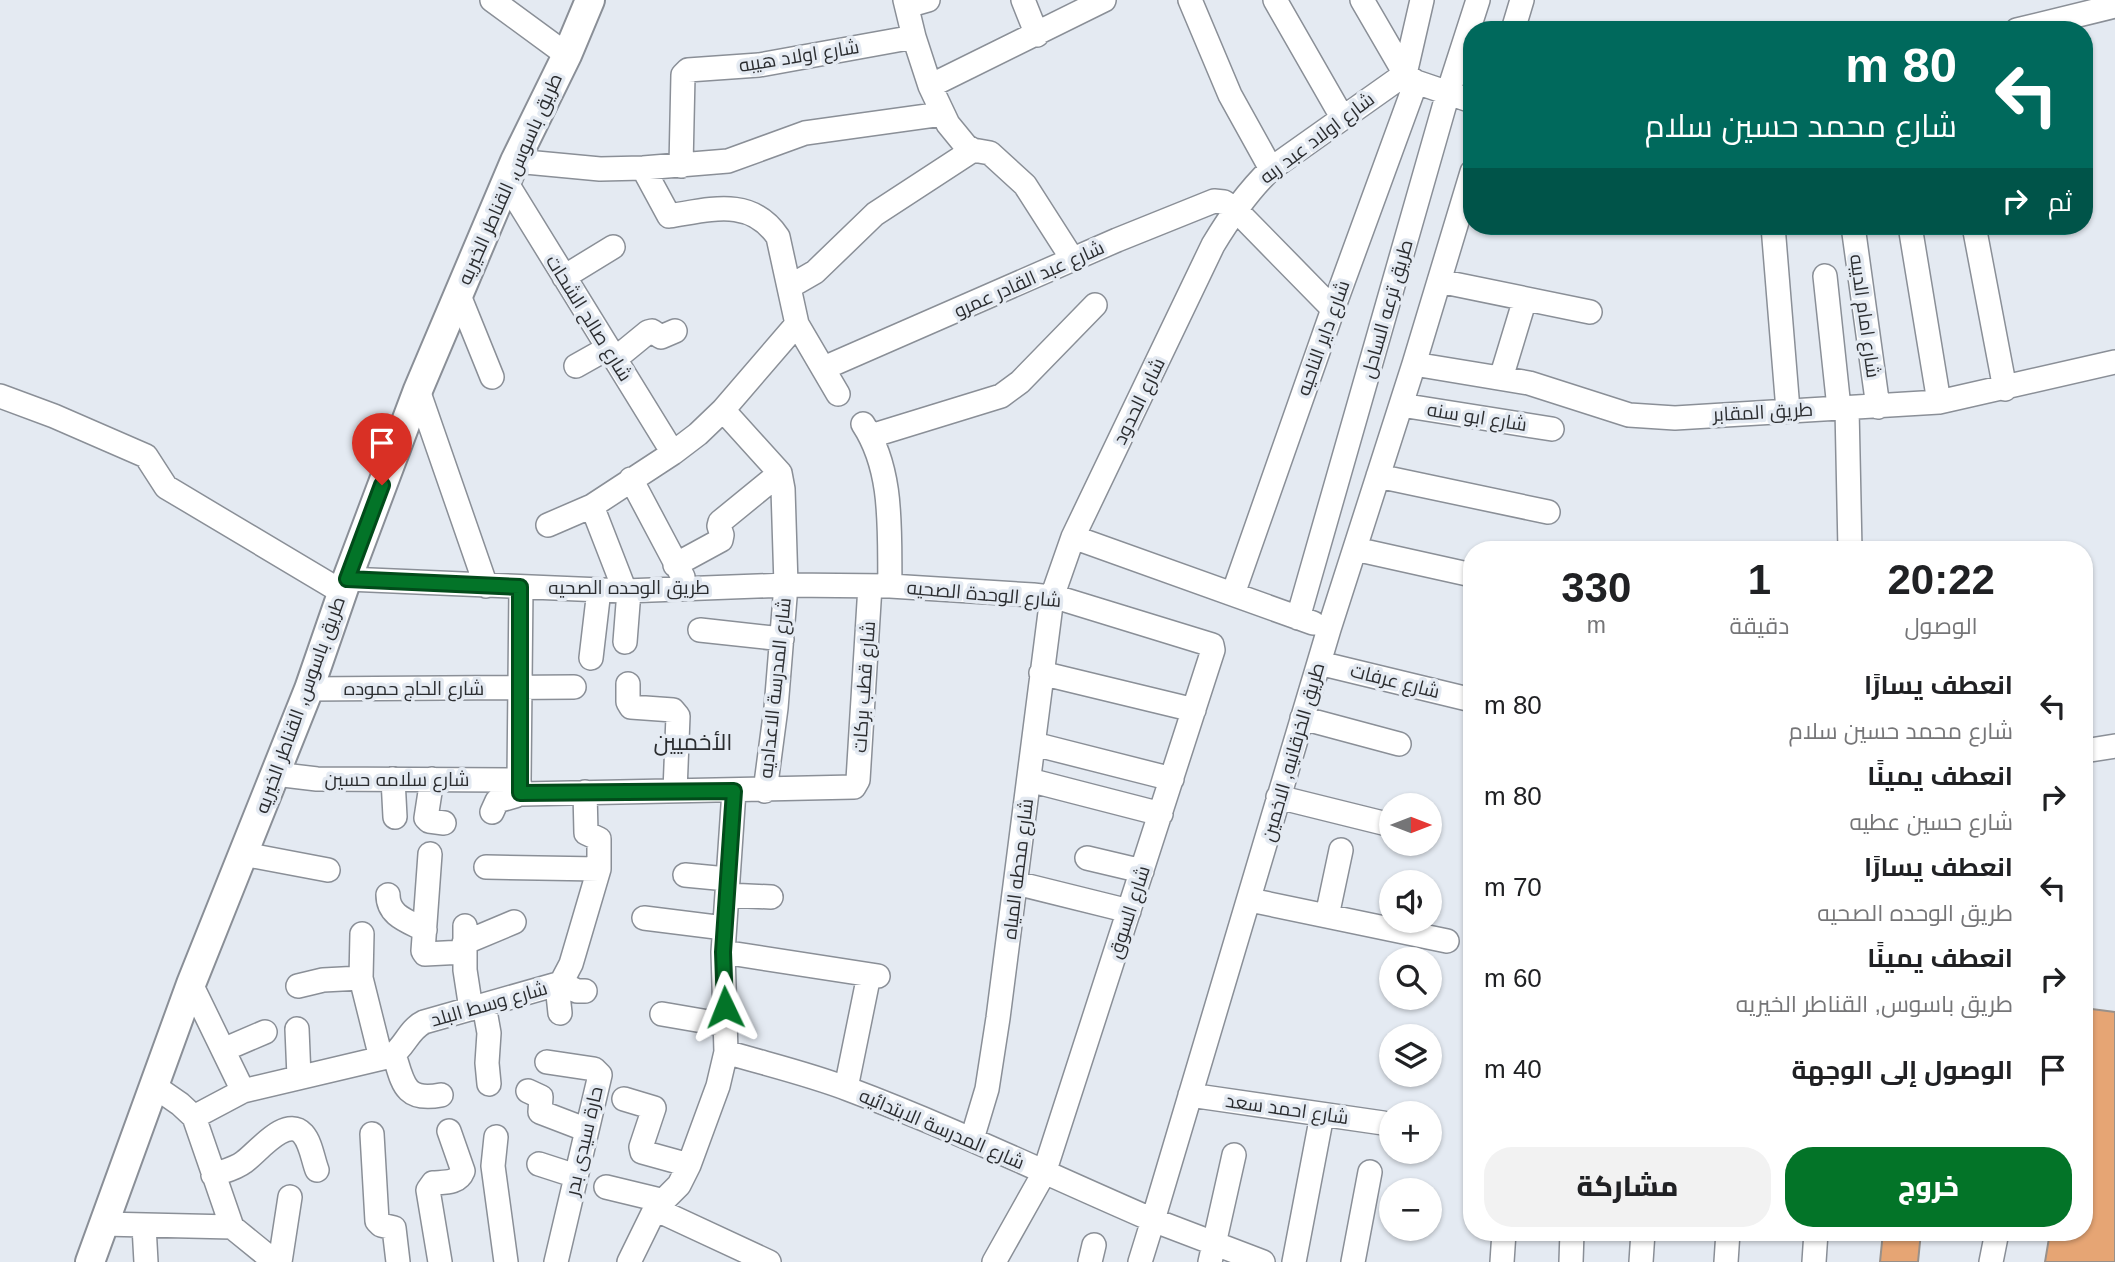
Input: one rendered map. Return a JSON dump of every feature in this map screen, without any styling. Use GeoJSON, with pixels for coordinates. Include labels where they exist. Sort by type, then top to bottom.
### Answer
{"type":"FeatureCollection","features":[{"type":"Feature","properties":{"kind":"street"},"geometry":{"type":"LineString","coordinates":[[492,0],[567,55]]}},
{"type":"Feature","properties":{"kind":"street","name":"طريق باسوس, القناطر الخيريه"},"geometry":{"type":"LineString","coordinates":[[90,1262],[191,984],[309,688],[344,585],[418,390],[510,172],[567,55],[590,0]]}},
{"type":"Feature","properties":{"kind":"street"},"geometry":{"type":"LineString","coordinates":[[1023,0],[1037,35]]}},
{"type":"Feature","properties":{"kind":"street"},"geometry":{"type":"LineString","coordinates":[[930,86],[1104,0]]}},
{"type":"Feature","properties":{"kind":"street"},"geometry":{"type":"LineString","coordinates":[[1190,0],[1230,95],[1271,169]]}},
{"type":"Feature","properties":{"kind":"street"},"geometry":{"type":"LineString","coordinates":[[1275,0],[1342,117]]}},
{"type":"Feature","properties":{"kind":"street"},"geometry":{"type":"LineString","coordinates":[[1362,0],[1410,78],[1463,98]]}},
{"type":"Feature","properties":{"kind":"street","name":"شارع داير الناحيه"},"geometry":{"type":"LineString","coordinates":[[1233,594],[1410,78],[1422,0]]}},
{"type":"Feature","properties":{"kind":"street","name":"طريق ترعه الساحل"},"geometry":{"type":"LineString","coordinates":[[1471,21],[1478,0]]}},
{"type":"Feature","properties":{"kind":"street"},"geometry":{"type":"LineString","coordinates":[[1516,21],[1522,0]]}},
{"type":"Feature","properties":{"kind":"street"},"geometry":{"type":"LineString","coordinates":[[913,2],[914,37],[942,114],[966,146],[990,153],[1025,185],[1073,260]]}},
{"type":"Feature","properties":{"kind":"street"},"geometry":{"type":"LineString","coordinates":[[2054,21],[2115,6]]}},
{"type":"Feature","properties":{"kind":"street","name":"شارع اولاد هيبه"},"geometry":{"type":"LineString","coordinates":[[681,166],[684,72],[759,65],[914,37]]}},
{"type":"Feature","properties":{"kind":"street","name":"طريق ترعه الساحل"},"geometry":{"type":"LineString","coordinates":[[1298,618],[1463,46]]}},
{"type":"Feature","properties":{"kind":"street","name":"شارع اولاد عبد ربه"},"geometry":{"type":"LineString","coordinates":[[1235,209],[1271,169],[1342,117],[1410,78]]}},
{"type":"Feature","properties":{"kind":"street"},"geometry":{"type":"LineString","coordinates":[[510,172],[643,168],[728,161],[805,133],[942,114]]}},
{"type":"Feature","properties":{"kind":"street"},"geometry":{"type":"LineString","coordinates":[[789,287],[815,272],[876,214],[973,150]]}},
{"type":"Feature","properties":{"kind":"street"},"geometry":{"type":"LineString","coordinates":[[643,168],[669,216],[729,208],[752,215],[771,226],[778,237],[797,324],[838,394]]}},
{"type":"Feature","properties":{"kind":"street","name":"شارع صالح الشحات"},"geometry":{"type":"LineString","coordinates":[[510,172],[564,277],[673,453]]}},
{"type":"Feature","properties":{"kind":"street","name":"شارع عبد القادر عمرو"},"geometry":{"type":"LineString","coordinates":[[824,368],[1207,202],[1224,202],[1235,209]]}},
{"type":"Feature","properties":{"kind":"street","name":"طريق الخرقانيه, الاخمين"},"geometry":{"type":"LineString","coordinates":[[1140,1262],[1329,629],[1463,202]]}},
{"type":"Feature","properties":{"kind":"street"},"geometry":{"type":"LineString","coordinates":[[1235,209],[1332,309]]}},
{"type":"Feature","properties":{"kind":"street","name":"شارع الحدود"},"geometry":{"type":"LineString","coordinates":[[1052,597],[1073,537],[1213,245],[1235,209]]}},
{"type":"Feature","properties":{"kind":"street"},"geometry":{"type":"LineString","coordinates":[[1774,235],[1788,410]]}},
{"type":"Feature","properties":{"kind":"street","name":"شارع امام الديبه"},"geometry":{"type":"LineString","coordinates":[[1854,235],[1878,407]]}},
{"type":"Feature","properties":{"kind":"street"},"geometry":{"type":"LineString","coordinates":[[1911,235],[1939,402]]}},
{"type":"Feature","properties":{"kind":"street"},"geometry":{"type":"LineString","coordinates":[[1976,235],[2005,389]]}},
{"type":"Feature","properties":{"kind":"street"},"geometry":{"type":"LineString","coordinates":[[564,277],[613,247]]}},
{"type":"Feature","properties":{"kind":"street"},"geometry":{"type":"LineString","coordinates":[[1825,276],[1843,408],[1850,541]]}},
{"type":"Feature","properties":{"kind":"street"},"geometry":{"type":"LineString","coordinates":[[1439,281],[1590,312]]}},
{"type":"Feature","properties":{"kind":"street"},"geometry":{"type":"LineString","coordinates":[[458,293],[492,377]]}},
{"type":"Feature","properties":{"kind":"street"},"geometry":{"type":"LineString","coordinates":[[1501,378],[1525,299]]}},
{"type":"Feature","properties":{"kind":"street","name":"شارع قطب بركات"},"geometry":{"type":"LineString","coordinates":[[854,787],[859,780],[887,493],[880,456],[867,430],[1001,397],[1020,382],[1095,305]]}},
{"type":"Feature","properties":{"kind":"street"},"geometry":{"type":"LineString","coordinates":[[548,525],[592,506],[673,453],[723,410],[797,324]]}},
{"type":"Feature","properties":{"kind":"street"},"geometry":{"type":"LineString","coordinates":[[576,366],[611,353],[648,332],[652,331],[661,337],[674,331]]}},
{"type":"Feature","properties":{"kind":"street","name":"طريق المقابر"},"geometry":{"type":"LineString","coordinates":[[1414,364],[1529,383],[1629,415],[1675,418],[1939,402],[2115,362]]}},
{"type":"Feature","properties":{"kind":"street"},"geometry":{"type":"LineString","coordinates":[[418,390],[486,586]]}},
{"type":"Feature","properties":{"kind":"street"},"geometry":{"type":"LineString","coordinates":[[0,396],[146,456],[166,487],[344,585]]}},
{"type":"Feature","properties":{"kind":"street","name":"شارع ابو سنه"},"geometry":{"type":"LineString","coordinates":[[1401,405],[1552,429]]}},
{"type":"Feature","properties":{"kind":"street"},"geometry":{"type":"LineString","coordinates":[[675,565],[721,540],[720,522],[780,473],[723,410]]}},
{"type":"Feature","properties":{"kind":"street","name":"شارع المدرسة الاعداديه"},"geometry":{"type":"LineString","coordinates":[[765,791],[776,708],[786,585],[783,489],[780,473]]}},
{"type":"Feature","properties":{"kind":"street"},"geometry":{"type":"LineString","coordinates":[[1378,476],[1548,512]]}},
{"type":"Feature","properties":{"kind":"street"},"geometry":{"type":"LineString","coordinates":[[631,480],[675,565],[690,588]]}},
{"type":"Feature","properties":{"kind":"street"},"geometry":{"type":"LineString","coordinates":[[592,506],[627,590],[625,642]]}},
{"type":"Feature","properties":{"kind":"street"},"geometry":{"type":"LineString","coordinates":[[1073,537],[1329,629]]}},
{"type":"Feature","properties":{"kind":"street"},"geometry":{"type":"LineString","coordinates":[[1354,549],[1463,573]]}},
{"type":"Feature","properties":{"kind":"street","name":"طريق الوحده الصحيه"},"geometry":{"type":"LineString","coordinates":[[344,585],[599,590],[786,585]]}},
{"type":"Feature","properties":{"kind":"street","name":"شارع الوحدة الصحيه"},"geometry":{"type":"LineString","coordinates":[[786,585],[880,586],[1052,597],[1210,644],[1213,650]]}},
{"type":"Feature","properties":{"kind":"street"},"geometry":{"type":"LineString","coordinates":[[492,813],[497,801],[511,798],[519,787],[520,587]]}},
{"type":"Feature","properties":{"kind":"street"},"geometry":{"type":"LineString","coordinates":[[591,658],[599,590]]}},
{"type":"Feature","properties":{"kind":"street","name":"شارع محطه المياه"},"geometry":{"type":"LineString","coordinates":[[972,1139],[987,1089],[1052,597]]}},
{"type":"Feature","properties":{"kind":"street"},"geometry":{"type":"LineString","coordinates":[[700,631],[782,639]]}},
{"type":"Feature","properties":{"kind":"street","name":"شارع السوق"},"geometry":{"type":"LineString","coordinates":[[993,1262],[1044,1173],[1213,650]]}},
{"type":"Feature","properties":{"kind":"street","name":"شارع عرفات"},"geometry":{"type":"LineString","coordinates":[[1319,663],[1463,698]]}},
{"type":"Feature","properties":{"kind":"street"},"geometry":{"type":"LineString","coordinates":[[1041,673],[1194,710]]}},
{"type":"Feature","properties":{"kind":"street"},"geometry":{"type":"LineString","coordinates":[[628,684],[628,702],[631,707],[673,710],[678,716],[675,791]]}},
{"type":"Feature","properties":{"kind":"street","name":"شارع الحاج حموده"},"geometry":{"type":"LineString","coordinates":[[309,688],[574,687]]}},
{"type":"Feature","properties":{"kind":"street"},"geometry":{"type":"LineString","coordinates":[[1302,718],[1399,744]]}},
{"type":"Feature","properties":{"kind":"street"},"geometry":{"type":"LineString","coordinates":[[1034,744],[1172,779]]}},
{"type":"Feature","properties":{"kind":"street"},"geometry":{"type":"LineString","coordinates":[[2093,750],[2115,747]]}},
{"type":"Feature","properties":{"kind":"street","name":"شارع سلامه حسين"},"geometry":{"type":"LineString","coordinates":[[275,774],[317,779],[432,779],[585,792],[765,791],[854,787]]}},
{"type":"Feature","properties":{"kind":"street"},"geometry":{"type":"LineString","coordinates":[[393,779],[395,817]]}},
{"type":"Feature","properties":{"kind":"street"},"geometry":{"type":"LineString","coordinates":[[432,779],[426,818],[444,823]]}},
{"type":"Feature","properties":{"kind":"street"},"geometry":{"type":"LineString","coordinates":[[1029,780],[1161,814]]}},
{"type":"Feature","properties":{"kind":"street","name":"شارع المدرسة الاعداديه"},"geometry":{"type":"LineString","coordinates":[[629,1262],[659,1205],[679,1185],[689,1165],[718,1086],[726,1052],[723,952],[734,791]]}},
{"type":"Feature","properties":{"kind":"street","name":"شارع وسط البلد"},"geometry":{"type":"LineString","coordinates":[[387,1056],[404,1044],[415,1026],[559,984],[571,964],[599,869],[599,839],[587,834],[585,792]]}},
{"type":"Feature","properties":{"kind":"street"},"geometry":{"type":"LineString","coordinates":[[1278,797],[1379,822]]}},
{"type":"Feature","properties":{"kind":"street"},"geometry":{"type":"LineString","coordinates":[[1327,916],[1341,850]]}},
{"type":"Feature","properties":{"kind":"street"},"geometry":{"type":"LineString","coordinates":[[243,853],[328,870]]}},
{"type":"Feature","properties":{"kind":"street"},"geometry":{"type":"LineString","coordinates":[[430,854],[423,951],[425,954],[514,922]]}},
{"type":"Feature","properties":{"kind":"street"},"geometry":{"type":"LineString","coordinates":[[1087,858],[1142,871]]}},
{"type":"Feature","properties":{"kind":"street"},"geometry":{"type":"LineString","coordinates":[[486,867],[599,869]]}},
{"type":"Feature","properties":{"kind":"street"},"geometry":{"type":"LineString","coordinates":[[685,875],[771,897]]}},
{"type":"Feature","properties":{"kind":"street"},"geometry":{"type":"LineString","coordinates":[[1016,883],[1129,911]]}},
{"type":"Feature","properties":{"kind":"street"},"geometry":{"type":"LineString","coordinates":[[388,895],[388,904],[394,914],[425,930]]}},
{"type":"Feature","properties":{"kind":"street"},"geometry":{"type":"LineString","coordinates":[[1250,900],[1447,941]]}},
{"type":"Feature","properties":{"kind":"street"},"geometry":{"type":"LineString","coordinates":[[644,918],[724,928]]}},
{"type":"Feature","properties":{"kind":"street"},"geometry":{"type":"LineString","coordinates":[[362,934],[361,978],[387,1056],[408,1092],[427,1097],[441,1096]]}},
{"type":"Feature","properties":{"kind":"street"},"geometry":{"type":"LineString","coordinates":[[465,940],[466,981],[489,1032],[489,1084]]}},
{"type":"Feature","properties":{"kind":"street"},"geometry":{"type":"LineString","coordinates":[[723,952],[873,975],[846,1088]]}},
{"type":"Feature","properties":{"kind":"street"},"geometry":{"type":"LineString","coordinates":[[298,986],[323,980],[361,978]]}},
{"type":"Feature","properties":{"kind":"street"},"geometry":{"type":"LineString","coordinates":[[191,984],[243,1091]]}},
{"type":"Feature","properties":{"kind":"street"},"geometry":{"type":"LineString","coordinates":[[560,1013],[559,984],[585,991]]}},
{"type":"Feature","properties":{"kind":"street"},"geometry":{"type":"LineString","coordinates":[[662,1014],[726,1025]]}},
{"type":"Feature","properties":{"kind":"street"},"geometry":{"type":"LineString","coordinates":[[297,1029],[299,1077]]}},
{"type":"Feature","properties":{"kind":"street"},"geometry":{"type":"LineString","coordinates":[[223,1050],[265,1032]]}},
{"type":"Feature","properties":{"kind":"street","name":"شارع المدرسة الابتدائيه"},"geometry":{"type":"LineString","coordinates":[[726,1052],[846,1088],[972,1139],[1153,1220]]}},
{"type":"Feature","properties":{"kind":"street"},"geometry":{"type":"LineString","coordinates":[[194,1117],[243,1091],[387,1056]]}},
{"type":"Feature","properties":{"kind":"street","name":"حارة سيدى بدر"},"geometry":{"type":"LineString","coordinates":[[547,1062],[594,1069],[599,1073],[556,1262]]}},
{"type":"Feature","properties":{"kind":"street"},"geometry":{"type":"LineString","coordinates":[[154,1086],[194,1117],[232,1227],[277,1262],[290,1197]]}},
{"type":"Feature","properties":{"kind":"street"},"geometry":{"type":"LineString","coordinates":[[528,1091],[541,1097],[540,1112],[587,1130]]}},
{"type":"Feature","properties":{"kind":"street","name":"شارع احمد سعد"},"geometry":{"type":"LineString","coordinates":[[1191,1095],[1379,1122]]}},
{"type":"Feature","properties":{"kind":"street"},"geometry":{"type":"LineString","coordinates":[[624,1099],[654,1107],[641,1147],[642,1152],[689,1165]]}},
{"type":"Feature","properties":{"kind":"street"},"geometry":{"type":"LineString","coordinates":[[1294,1262],[1322,1115]]}},
{"type":"Feature","properties":{"kind":"street"},"geometry":{"type":"LineString","coordinates":[[214,1175],[245,1162],[264,1143],[290,1129],[298,1130],[304,1135],[317,1170]]}},
{"type":"Feature","properties":{"kind":"street"},"geometry":{"type":"LineString","coordinates":[[440,1262],[428,1190],[433,1183],[461,1177],[463,1171],[449,1131]]}},
{"type":"Feature","properties":{"kind":"street"},"geometry":{"type":"LineString","coordinates":[[372,1134],[377,1221],[381,1225],[394,1228],[398,1262]]}},
{"type":"Feature","properties":{"kind":"street"},"geometry":{"type":"LineString","coordinates":[[459,1159],[495,1147],[506,1262]]}},
{"type":"Feature","properties":{"kind":"street"},"geometry":{"type":"LineString","coordinates":[[1212,1253],[1234,1155]]}},
{"type":"Feature","properties":{"kind":"street"},"geometry":{"type":"LineString","coordinates":[[539,1164],[576,1176]]}},
{"type":"Feature","properties":{"kind":"street"},"geometry":{"type":"LineString","coordinates":[[1353,1262],[1370,1172]]}},
{"type":"Feature","properties":{"kind":"street"},"geometry":{"type":"LineString","coordinates":[[606,1187],[659,1205],[769,1262]]}},
{"type":"Feature","properties":{"kind":"street"},"geometry":{"type":"LineString","coordinates":[[1153,1220],[1212,1253],[1263,1262]]}},
{"type":"Feature","properties":{"kind":"street"},"geometry":{"type":"LineString","coordinates":[[103,1224],[232,1227]]}},
{"type":"Feature","properties":{"kind":"street"},"geometry":{"type":"LineString","coordinates":[[144,1226],[146,1262]]}},
{"type":"Feature","properties":{"kind":"street"},"geometry":{"type":"LineString","coordinates":[[1502,1262],[1503,1241]]}},
{"type":"Feature","properties":{"kind":"street"},"geometry":{"type":"LineString","coordinates":[[1571,1262],[1572,1241]]}},
{"type":"Feature","properties":{"kind":"street"},"geometry":{"type":"LineString","coordinates":[[1641,1262],[1642,1241]]}},
{"type":"Feature","properties":{"kind":"street"},"geometry":{"type":"LineString","coordinates":[[1726,1262],[1727,1241]]}},
{"type":"Feature","properties":{"kind":"street"},"geometry":{"type":"LineString","coordinates":[[1814,1262],[1815,1241]]}},
{"type":"Feature","properties":{"kind":"street"},"geometry":{"type":"LineString","coordinates":[[1991,1262],[1995,1241]]}},
{"type":"Feature","properties":{"kind":"building"},"geometry":{"type":"Polygon","coordinates":[[[2093,1009],[2115,1012],[2115,1262],[2045,1262],[2048,1241],[2093,1241],[2093,1009]]]}},
{"type":"Feature","properties":{"kind":"building"},"geometry":{"type":"Polygon","coordinates":[[[1882,1241],[1920,1241],[1918,1262],[1880,1262],[1882,1241]]]}},
{"type":"Feature","properties":{"kind":"district","name":"الأخميين"},"geometry":{"type":"Point","coordinates":[693,742]}},
{"type":"Feature","properties":{"kind":"route"},"geometry":{"type":"LineString","coordinates":[[382,485],[347,579],[520,587],[520,793],[734,791],[723,952],[725,1007]]}}]}
